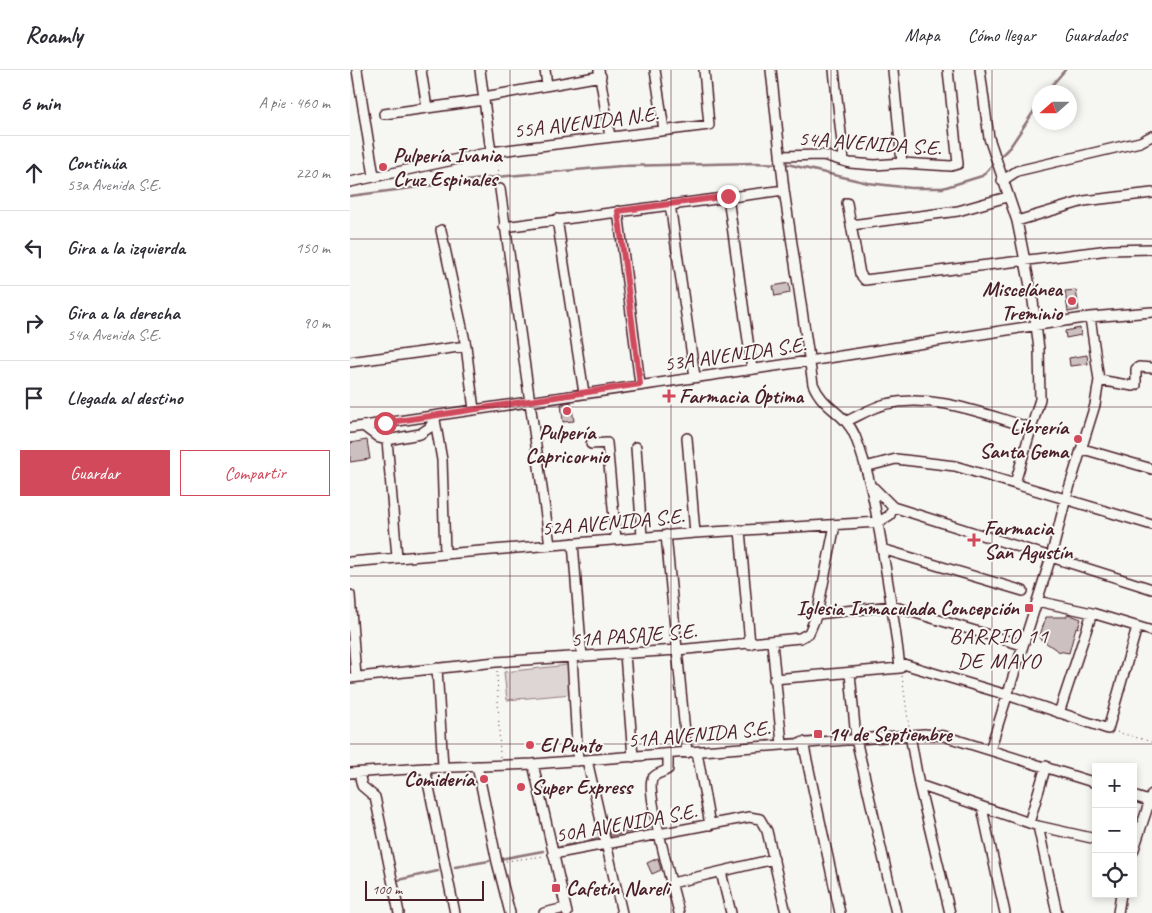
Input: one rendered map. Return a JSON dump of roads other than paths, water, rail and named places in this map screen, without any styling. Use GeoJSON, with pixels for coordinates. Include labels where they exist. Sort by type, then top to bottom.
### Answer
{"type":"FeatureCollection","features":[{"type":"Feature","properties":{"kind":"street"},"geometry":{"type":"LineString","coordinates":[[357,70],[374,176]]}},
{"type":"Feature","properties":{"kind":"street"},"geometry":{"type":"LineString","coordinates":[[421,70],[427,108]]}},
{"type":"Feature","properties":{"kind":"street"},"geometry":{"type":"LineString","coordinates":[[480,70],[493,151]]}},
{"type":"Feature","properties":{"kind":"street"},"geometry":{"type":"LineString","coordinates":[[545,70],[547,85]]}},
{"type":"Feature","properties":{"kind":"street"},"geometry":{"type":"LineString","coordinates":[[655,70],[664,130]]}},
{"type":"Feature","properties":{"kind":"street","name":"55A AVENIDA N.E."},"geometry":{"type":"LineString","coordinates":[[350,182],[493,151],[709,125],[704,70]]}},
{"type":"Feature","properties":{"kind":"street"},"geometry":{"type":"LineString","coordinates":[[771,70],[780,161],[809,362],[818,396],[826,405],[847,421],[855,435],[871,484],[879,522],[900,666]]}},
{"type":"Feature","properties":{"kind":"street"},"geometry":{"type":"LineString","coordinates":[[834,70],[844,161]]}},
{"type":"Feature","properties":{"kind":"street"},"geometry":{"type":"LineString","coordinates":[[893,70],[902,163]]}},
{"type":"Feature","properties":{"kind":"street","name":"54A AVENIDA S.E."},"geometry":{"type":"LineString","coordinates":[[780,161],[823,155],[844,161],[875,165],[902,163],[951,166],[958,164],[948,70]]}},
{"type":"Feature","properties":{"kind":"street"},"geometry":{"type":"LineString","coordinates":[[980,70],[989,138],[1007,197],[1017,221],[1039,348],[1040,399],[1015,483]]}},
{"type":"Feature","properties":{"kind":"street"},"geometry":{"type":"LineString","coordinates":[[384,114],[484,98],[600,73],[610,137]]}},
{"type":"Feature","properties":{"kind":"street"},"geometry":{"type":"LineString","coordinates":[[1002,179],[1017,171],[1140,142],[1152,136]]}},
{"type":"Feature","properties":{"kind":"street"},"geometry":{"type":"LineString","coordinates":[[500,186],[504,226],[550,545]]}},
{"type":"Feature","properties":{"kind":"street"},"geometry":{"type":"LineString","coordinates":[[504,226],[784,190]]}},
{"type":"Feature","properties":{"kind":"street"},"geometry":{"type":"LineString","coordinates":[[1017,221],[1084,201],[1152,193]]}},
{"type":"Feature","properties":{"kind":"street"},"geometry":{"type":"LineString","coordinates":[[728,196],[752,369]]}},
{"type":"Feature","properties":{"kind":"street"},"geometry":{"type":"LineString","coordinates":[[851,225],[958,211],[1007,197]]}},
{"type":"Feature","properties":{"kind":"street"},"geometry":{"type":"LineString","coordinates":[[670,204],[695,376]]}},
{"type":"Feature","properties":{"kind":"street"},"geometry":{"type":"LineString","coordinates":[[848,204],[860,274],[865,280],[1109,250],[1152,249]]}},
{"type":"Feature","properties":{"kind":"street"},"geometry":{"type":"LineString","coordinates":[[618,211],[640,384]]}},
{"type":"Feature","properties":{"kind":"street"},"geometry":{"type":"LineString","coordinates":[[557,219],[584,393]]}},
{"type":"Feature","properties":{"kind":"street"},"geometry":{"type":"LineString","coordinates":[[441,230],[466,346],[474,410]]}},
{"type":"Feature","properties":{"kind":"street","name":"53A AVENIDA S.E."},"geometry":{"type":"LineString","coordinates":[[350,428],[436,418],[474,410],[640,384],[809,362],[1090,317],[1152,312]]}},
{"type":"Feature","properties":{"kind":"street"},"geometry":{"type":"LineString","coordinates":[[990,750],[1051,557],[1066,498],[1095,405],[1099,380],[1090,317]]}},
{"type":"Feature","properties":{"kind":"street"},"geometry":{"type":"LineString","coordinates":[[350,362],[466,346]]}},
{"type":"Feature","properties":{"kind":"street"},"geometry":{"type":"LineString","coordinates":[[1099,380],[1133,386],[1136,385],[1137,381],[1136,369],[1139,367],[1152,368]]}},
{"type":"Feature","properties":{"kind":"street"},"geometry":{"type":"LineString","coordinates":[[847,421],[884,404],[915,399],[941,402],[1032,428]]}},
{"type":"Feature","properties":{"kind":"street"},"geometry":{"type":"LineString","coordinates":[[363,426],[379,438],[387,440],[420,434],[436,418]]}},
{"type":"Feature","properties":{"kind":"street"},"geometry":{"type":"LineString","coordinates":[[436,418],[442,460],[445,554]]}},
{"type":"Feature","properties":{"kind":"street"},"geometry":{"type":"LineString","coordinates":[[687,438],[695,533]]}},
{"type":"Feature","properties":{"kind":"street"},"geometry":{"type":"LineString","coordinates":[[387,440],[397,557]]}},
{"type":"Feature","properties":{"kind":"street"},"geometry":{"type":"LineString","coordinates":[[591,444],[607,443],[616,540]]}},
{"type":"Feature","properties":{"kind":"street"},"geometry":{"type":"LineString","coordinates":[[636,447],[642,537]]}},
{"type":"Feature","properties":{"kind":"street"},"geometry":{"type":"LineString","coordinates":[[1083,448],[1152,469]]}},
{"type":"Feature","properties":{"kind":"street"},"geometry":{"type":"LineString","coordinates":[[865,467],[896,459],[955,466],[1152,525]]}},
{"type":"Feature","properties":{"kind":"street"},"geometry":{"type":"LineString","coordinates":[[871,484],[879,495],[893,507],[1152,589]]}},
{"type":"Feature","properties":{"kind":"street"},"geometry":{"type":"LineString","coordinates":[[879,522],[890,515],[893,507]]}},
{"type":"Feature","properties":{"kind":"street","name":"52A AVENIDA S.E."},"geometry":{"type":"LineString","coordinates":[[350,562],[666,535],[879,522]]}},
{"type":"Feature","properties":{"kind":"street","name":"51A PASAJE S.E."},"geometry":{"type":"LineString","coordinates":[[353,678],[496,662],[677,650],[800,638],[809,633],[817,614],[835,525]]}},
{"type":"Feature","properties":{"kind":"street"},"geometry":{"type":"LineString","coordinates":[[740,530],[750,644]]}},
{"type":"Feature","properties":{"kind":"street"},"geometry":{"type":"LineString","coordinates":[[666,535],[686,753]]}},
{"type":"Feature","properties":{"kind":"street"},"geometry":{"type":"LineString","coordinates":[[573,543],[582,657]]}},
{"type":"Feature","properties":{"kind":"street"},"geometry":{"type":"LineString","coordinates":[[882,549],[1023,591]]}},
{"type":"Feature","properties":{"kind":"street"},"geometry":{"type":"LineString","coordinates":[[350,596],[353,678]]}},
{"type":"Feature","properties":{"kind":"street"},"geometry":{"type":"LineString","coordinates":[[1037,601],[1092,613],[1152,631]]}},
{"type":"Feature","properties":{"kind":"street"},"geometry":{"type":"LineString","coordinates":[[817,614],[892,606],[1022,645]]}},
{"type":"Feature","properties":{"kind":"street"},"geometry":{"type":"LineString","coordinates":[[1059,713],[1092,613]]}},
{"type":"Feature","properties":{"kind":"street"},"geometry":{"type":"LineString","coordinates":[[774,679],[850,673],[900,666],[1007,694],[1108,729],[1137,627]]}},
{"type":"Feature","properties":{"kind":"street"},"geometry":{"type":"LineString","coordinates":[[772,642],[774,679],[782,744]]}},
{"type":"Feature","properties":{"kind":"street"},"geometry":{"type":"LineString","coordinates":[[625,654],[633,757]]}},
{"type":"Feature","properties":{"kind":"street"},"geometry":{"type":"LineString","coordinates":[[572,657],[582,760],[605,840],[622,913]]}},
{"type":"Feature","properties":{"kind":"street"},"geometry":{"type":"LineString","coordinates":[[437,668],[443,767]]}},
{"type":"Feature","properties":{"kind":"street"},"geometry":{"type":"LineString","coordinates":[[850,673],[856,739],[896,913]]}},
{"type":"Feature","properties":{"kind":"street"},"geometry":{"type":"LineString","coordinates":[[910,735],[919,785],[950,913]]}},
{"type":"Feature","properties":{"kind":"street","name":"51A AVENIDA S.E."},"geometry":{"type":"LineString","coordinates":[[354,773],[532,764],[910,735],[944,736],[1092,782]]}},
{"type":"Feature","properties":{"kind":"street"},"geometry":{"type":"LineString","coordinates":[[803,742],[840,913]]}},
{"type":"Feature","properties":{"kind":"street"},"geometry":{"type":"LineString","coordinates":[[697,752],[710,825]]}},
{"type":"Feature","properties":{"kind":"street"},"geometry":{"type":"LineString","coordinates":[[668,754],[668,769],[656,775],[652,784],[679,913]]}},
{"type":"Feature","properties":{"kind":"street"},"geometry":{"type":"LineString","coordinates":[[532,764],[566,911],[544,913]]}},
{"type":"Feature","properties":{"kind":"street"},"geometry":{"type":"LineString","coordinates":[[477,766],[496,862],[510,913]]}},
{"type":"Feature","properties":{"kind":"street"},"geometry":{"type":"LineString","coordinates":[[1046,766],[1033,824],[1057,913]]}},
{"type":"Feature","properties":{"kind":"street"},"geometry":{"type":"LineString","coordinates":[[425,768],[455,913]]}},
{"type":"Feature","properties":{"kind":"street"},"geometry":{"type":"LineString","coordinates":[[354,773],[362,786],[374,797],[399,913]]}},
{"type":"Feature","properties":{"kind":"street"},"geometry":{"type":"LineString","coordinates":[[919,785],[1033,824],[1092,838]]}},
{"type":"Feature","properties":{"kind":"street"},"geometry":{"type":"LineString","coordinates":[[1137,797],[1151,799],[1137,840]]}},
{"type":"Feature","properties":{"kind":"street"},"geometry":{"type":"LineString","coordinates":[[982,808],[1005,913]]}},
{"type":"Feature","properties":{"kind":"street","name":"50A AVENIDA S.E."},"geometry":{"type":"LineString","coordinates":[[553,854],[605,840],[661,834],[749,817],[760,819],[767,831],[774,859]]}},
{"type":"Feature","properties":{"kind":"street"},"geometry":{"type":"LineString","coordinates":[[672,883],[774,859],[786,913]]}},
{"type":"Feature","properties":{"kind":"street"},"geometry":{"type":"LineString","coordinates":[[721,872],[731,913]]}},
{"type":"Feature","properties":{"kind":"street"},"geometry":{"type":"LineString","coordinates":[[1118,913],[1120,898]]}},
{"type":"Feature","properties":{"kind":"street"},"geometry":{"type":"LineString","coordinates":[[776,913],[783,900]]}},
{"type":"Feature","properties":{"kind":"waterway"},"geometry":{"type":"LineString","coordinates":[[1052,85],[1065,70]]}},
{"type":"Feature","properties":{"kind":"waterway"},"geometry":{"type":"LineString","coordinates":[[998,159],[1010,147],[1032,114]]}},
{"type":"Feature","properties":{"kind":"waterway"},"geometry":{"type":"LineString","coordinates":[[350,196],[496,177],[621,166],[754,163],[787,164],[868,183],[911,188],[943,188],[982,176],[994,163]]}},
{"type":"Feature","properties":{"kind":"waterway"},"geometry":{"type":"LineString","coordinates":[[608,836],[653,827]]}},
{"type":"Feature","properties":{"kind":"waterway"},"geometry":{"type":"LineString","coordinates":[[560,847],[602,838]]}},
{"type":"Feature","properties":{"kind":"waterway"},"geometry":{"type":"LineString","coordinates":[[500,859],[543,851]]}},
{"type":"Feature","properties":{"kind":"waterway"},"geometry":{"type":"LineString","coordinates":[[455,867],[489,861]]}},
{"type":"Feature","properties":{"kind":"waterway"},"geometry":{"type":"LineString","coordinates":[[398,880],[438,871]]}},
{"type":"Feature","properties":{"kind":"place","name":"Pulpería Ivania Cruz Espinales"},"geometry":{"type":"Point","coordinates":[383,167]}},
{"type":"Feature","properties":{"kind":"place","name":"Miscelánea Treminio"},"geometry":{"type":"Point","coordinates":[1072,301]}},
{"type":"Feature","properties":{"kind":"place","name":"Farmacia Óptima"},"geometry":{"type":"Point","coordinates":[669,396]}},
{"type":"Feature","properties":{"kind":"place","name":"Pulpería Capricornio"},"geometry":{"type":"Point","coordinates":[567,411]}},
{"type":"Feature","properties":{"kind":"place","name":"Librería Santa Gema"},"geometry":{"type":"Point","coordinates":[1078,439]}},
{"type":"Feature","properties":{"kind":"place","name":"Farmacia San Agustín"},"geometry":{"type":"Point","coordinates":[974,540]}},
{"type":"Feature","properties":{"kind":"place","name":"Iglesia Inmaculada Concepción"},"geometry":{"type":"Point","coordinates":[1029,608]}},
{"type":"Feature","properties":{"kind":"place","name":"14 de Septiembre"},"geometry":{"type":"Point","coordinates":[818,734]}},
{"type":"Feature","properties":{"kind":"place","name":"El Punto"},"geometry":{"type":"Point","coordinates":[530,745]}},
{"type":"Feature","properties":{"kind":"place","name":"Comidería"},"geometry":{"type":"Point","coordinates":[484,779]}},
{"type":"Feature","properties":{"kind":"place","name":"Super Express"},"geometry":{"type":"Point","coordinates":[521,787]}},
{"type":"Feature","properties":{"kind":"place","name":"Cafetín Nareli"},"geometry":{"type":"Point","coordinates":[556,888]}},
{"type":"Feature","properties":{"kind":"district","name":"BARRIO 11 DE MAYO"},"geometry":{"type":"Point","coordinates":[999,648]}}]}
